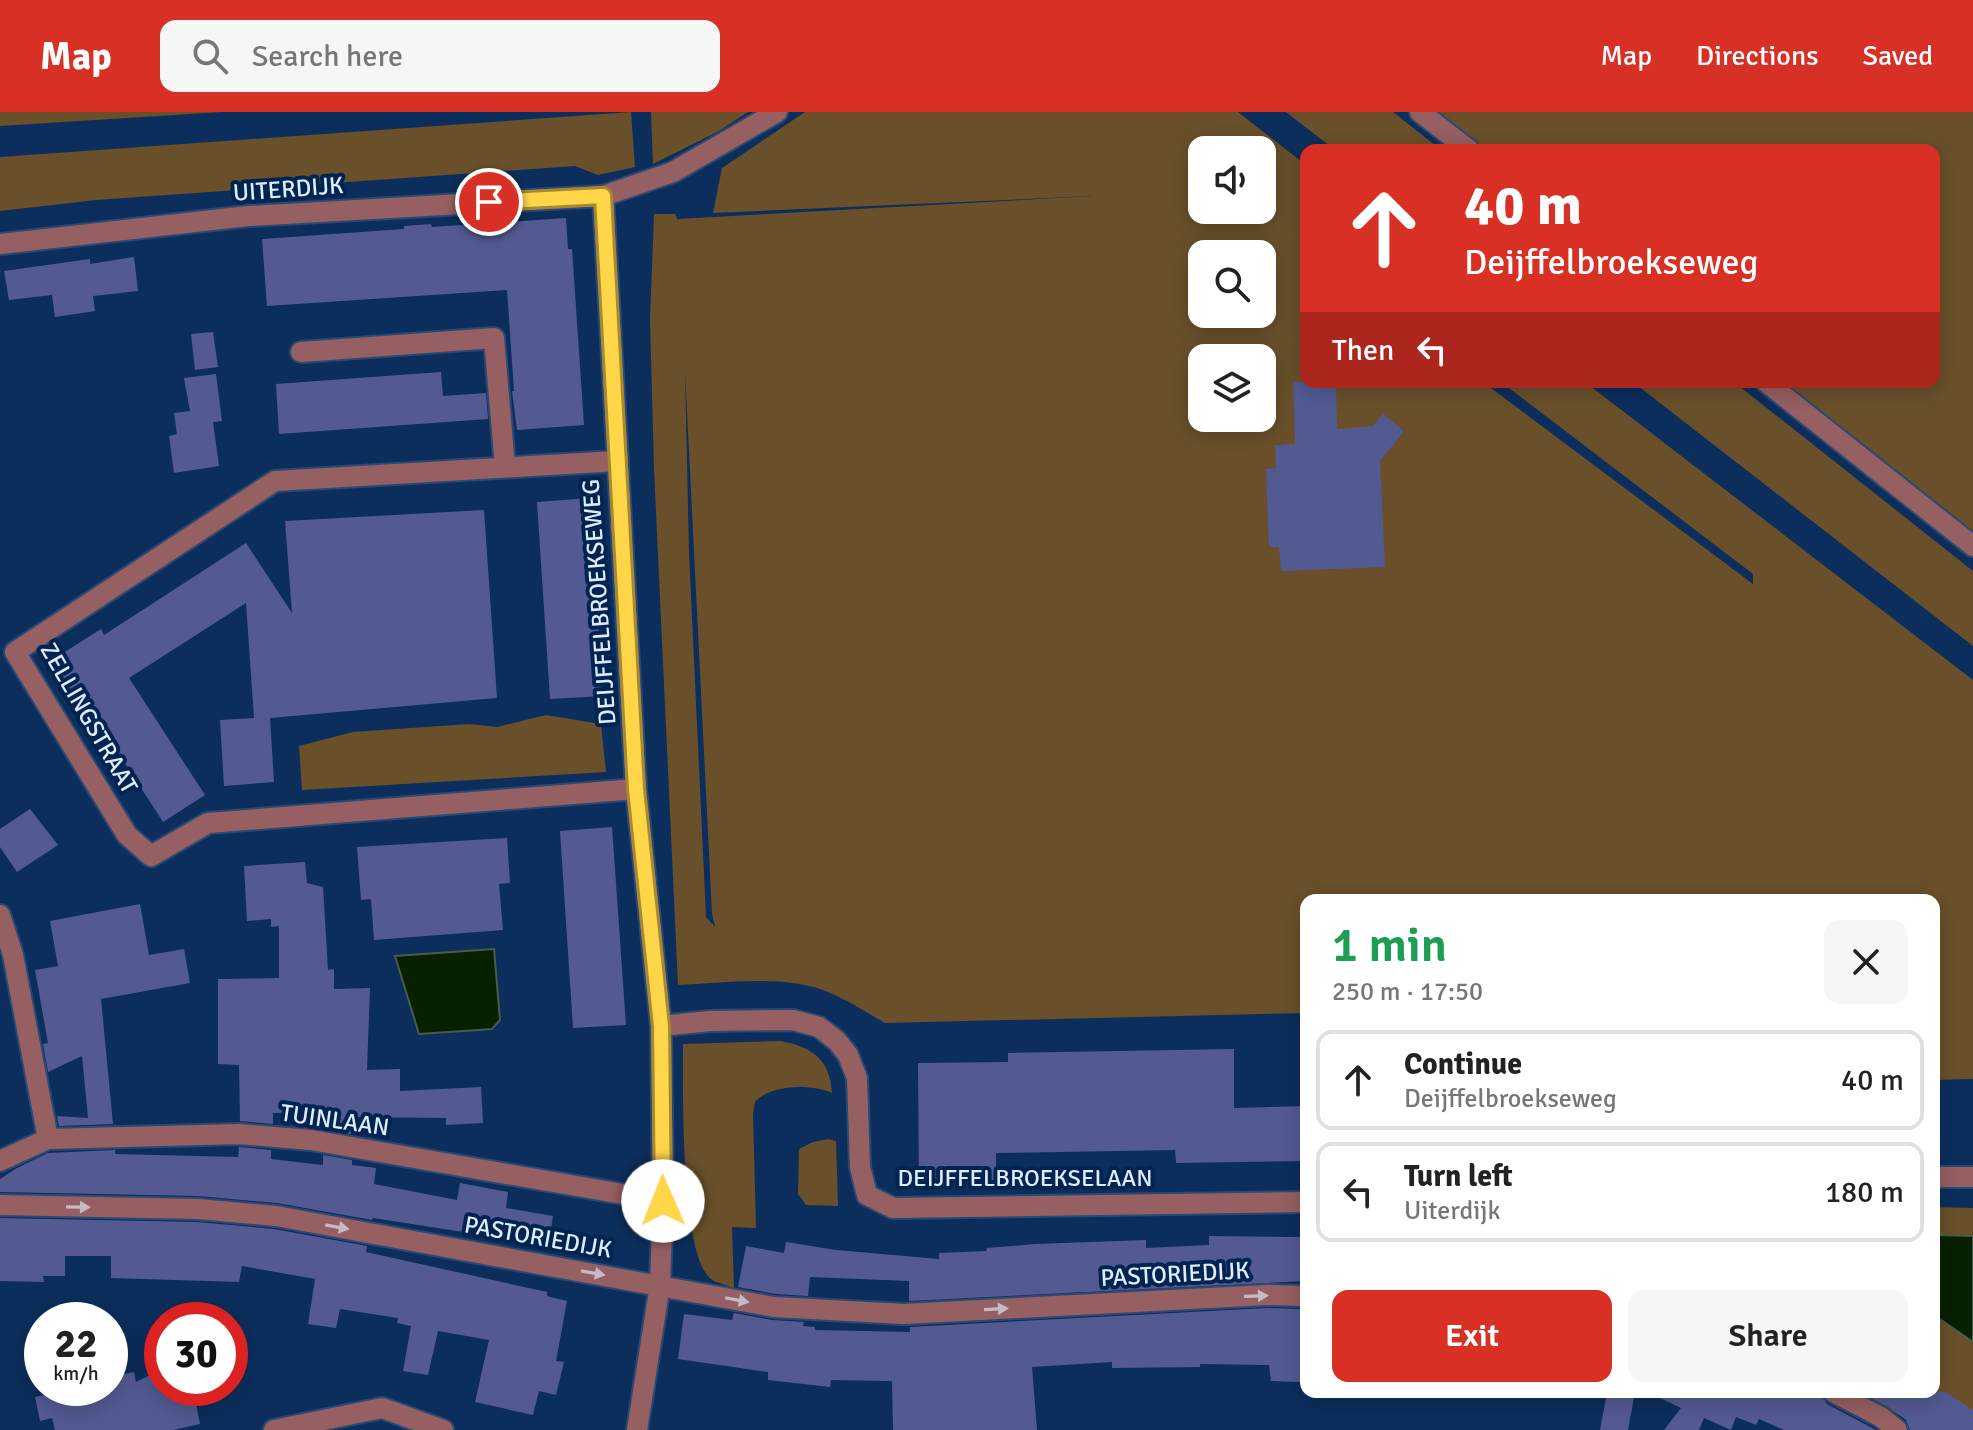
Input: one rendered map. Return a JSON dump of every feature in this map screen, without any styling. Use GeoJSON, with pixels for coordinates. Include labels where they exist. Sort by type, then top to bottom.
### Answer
{"type":"FeatureCollection","features":[{"type":"Feature","properties":{"kind":"street"},"geometry":{"type":"LineString","coordinates":[[603,196],[673,172],[777,112]]}},
{"type":"Feature","properties":{"kind":"street"},"geometry":{"type":"LineString","coordinates":[[1420,112],[1461,144]]}},
{"type":"Feature","properties":{"kind":"street","name":"UITERDIJK"},"geometry":{"type":"LineString","coordinates":[[0,244],[248,216],[603,196]]}},
{"type":"Feature","properties":{"kind":"street","name":"DEIJFFELBROEKSEWEG"},"geometry":{"type":"LineString","coordinates":[[603,196],[636,789],[661,1026]]}},
{"type":"Feature","properties":{"kind":"street"},"geometry":{"type":"LineString","coordinates":[[301,352],[494,338],[505,467]]}},
{"type":"Feature","properties":{"kind":"street"},"geometry":{"type":"LineString","coordinates":[[1774,388],[1973,546]]}},
{"type":"Feature","properties":{"kind":"street","name":"ZELLINGSTRAAT"},"geometry":{"type":"LineString","coordinates":[[617,461],[275,481],[15,652],[127,835],[151,856],[208,823],[636,789]]}},
{"type":"Feature","properties":{"kind":"street"},"geometry":{"type":"LineString","coordinates":[[0,915],[13,955],[48,1139]]}},
{"type":"Feature","properties":{"kind":"street","name":"DEIJFFELBROEKSELAAN"},"geometry":{"type":"LineString","coordinates":[[661,1026],[710,1021],[793,1020],[819,1027],[837,1041],[848,1055],[857,1078],[860,1167],[867,1195],[893,1208],[1300,1202]]}},
{"type":"Feature","properties":{"kind":"street"},"geometry":{"type":"LineString","coordinates":[[637,1430],[660,1285],[663,1201],[661,1026]]}},
{"type":"Feature","properties":{"kind":"street","name":"TUINLAAN"},"geometry":{"type":"LineString","coordinates":[[0,1161],[48,1139],[239,1134],[311,1140],[663,1201]]}},
{"type":"Feature","properties":{"kind":"street"},"geometry":{"type":"LineString","coordinates":[[1940,1177],[1973,1177]]}},
{"type":"Feature","properties":{"kind":"street","name":"PASTORIEDIJK"},"geometry":{"type":"LineString","coordinates":[[0,1205],[198,1209],[276,1216],[774,1307],[904,1314],[1300,1296]]}},
{"type":"Feature","properties":{"kind":"street"},"geometry":{"type":"LineString","coordinates":[[1845,1398],[1881,1417],[1897,1430]]}},
{"type":"Feature","properties":{"kind":"street"},"geometry":{"type":"LineString","coordinates":[[274,1430],[382,1408],[443,1430]]}},
{"type":"Feature","properties":{"kind":"shaded area"},"geometry":{"type":"Polygon","coordinates":[[[0,112],[222,112],[0,126],[0,112]]]}},
{"type":"Feature","properties":{"kind":"shaded area"},"geometry":{"type":"Polygon","coordinates":[[[631,112],[635,167],[598,175],[575,166],[96,200],[0,211],[0,157],[631,112]]]}},
{"type":"Feature","properties":{"kind":"shaded area"},"geometry":{"type":"Polygon","coordinates":[[[651,112],[748,112],[719,131],[653,164],[651,112]]]}},
{"type":"Feature","properties":{"kind":"shaded area"},"geometry":{"type":"Polygon","coordinates":[[[805,112],[1238,112],[1269,136],[1188,136],[1188,224],[1276,224],[1276,142],[1300,160],[1300,388],[1491,388],[1753,584],[1753,574],[1509,388],[1593,388],[1973,680],[1973,1079],[1940,1080],[1940,894],[1300,894],[1300,1013],[885,1023],[837,996],[804,985],[749,981],[678,985],[654,469],[650,320],[654,214],[675,214],[678,221],[1094,196],[713,213],[722,168],[805,112]],[[685,371],[689,553],[706,917],[715,927],[685,371]]]}},
{"type":"Feature","properties":{"kind":"shaded area"},"geometry":{"type":"Polygon","coordinates":[[[1286,112],[1393,112],[1433,144],[1327,144],[1286,112]]]}},
{"type":"Feature","properties":{"kind":"shaded area"},"geometry":{"type":"Polygon","coordinates":[[[1436,112],[1973,112],[1973,541],[1781,388],[1940,388],[1940,144],[1476,144],[1436,112]]]}},
{"type":"Feature","properties":{"kind":"shaded area"},"geometry":{"type":"Polygon","coordinates":[[[1641,388],[1742,388],[1973,571],[1973,646],[1641,388]]]}},
{"type":"Feature","properties":{"kind":"shaded area"},"geometry":{"type":"Polygon","coordinates":[[[546,715],[601,724],[606,772],[302,790],[299,746],[353,732],[469,724],[497,727],[546,715]]]}},
{"type":"Feature","properties":{"kind":"shaded area"},"geometry":{"type":"Polygon","coordinates":[[[494,949],[500,1020],[492,1029],[419,1034],[395,956],[494,949]]]}},
{"type":"Feature","properties":{"kind":"shaded area"},"geometry":{"type":"Polygon","coordinates":[[[781,1041],[802,1047],[817,1056],[828,1071],[832,1093],[792,1087],[771,1092],[755,1102],[756,1228],[732,1227],[734,1288],[711,1279],[701,1264],[694,1238],[685,1168],[683,1044],[781,1041]]]}},
{"type":"Feature","properties":{"kind":"shaded area"},"geometry":{"type":"Polygon","coordinates":[[[828,1139],[836,1141],[838,1206],[806,1205],[798,1194],[799,1149],[828,1139]]]}},
{"type":"Feature","properties":{"kind":"shaded area"},"geometry":{"type":"Polygon","coordinates":[[[1940,1207],[1973,1208],[1973,1236],[1940,1235],[1940,1207]]]}},
{"type":"Feature","properties":{"kind":"shaded area"},"geometry":{"type":"Polygon","coordinates":[[[1940,1235],[1973,1236],[1973,1342],[1940,1319],[1940,1235]]]}},
{"type":"Feature","properties":{"kind":"shaded area"},"geometry":{"type":"Polygon","coordinates":[[[1940,1319],[1973,1342],[1973,1430],[1918,1425],[1866,1398],[1940,1398],[1940,1319]]]}},
{"type":"Feature","properties":{"kind":"building"},"geometry":{"type":"Polygon","coordinates":[[[566,218],[568,249],[572,249],[584,425],[517,430],[507,290],[267,306],[262,239],[404,229],[404,226],[431,224],[432,227],[566,218]]]}},
{"type":"Feature","properties":{"kind":"building"},"geometry":{"type":"Polygon","coordinates":[[[134,257],[138,291],[93,296],[95,311],[55,317],[52,295],[9,300],[4,271],[90,259],[90,264],[134,257]]]}},
{"type":"Feature","properties":{"kind":"building"},"geometry":{"type":"Polygon","coordinates":[[[213,332],[218,367],[195,370],[191,334],[213,332]]]}},
{"type":"Feature","properties":{"kind":"building"},"geometry":{"type":"Polygon","coordinates":[[[441,372],[443,396],[486,393],[488,419],[279,434],[276,384],[441,372]]]}},
{"type":"Feature","properties":{"kind":"building"},"geometry":{"type":"Polygon","coordinates":[[[216,374],[222,421],[213,422],[219,466],[174,473],[169,436],[177,434],[174,413],[190,411],[184,378],[216,374]]]}},
{"type":"Feature","properties":{"kind":"building"},"geometry":{"type":"Polygon","coordinates":[[[1293,382],[1300,382],[1300,388],[1336,388],[1337,429],[1373,426],[1383,414],[1404,431],[1380,461],[1385,567],[1281,571],[1279,547],[1269,547],[1266,469],[1276,468],[1275,445],[1295,444],[1293,382]]]}},
{"type":"Feature","properties":{"kind":"building"},"geometry":{"type":"Polygon","coordinates":[[[590,498],[603,696],[550,699],[537,502],[590,498]]]}},
{"type":"Feature","properties":{"kind":"building"},"geometry":{"type":"Polygon","coordinates":[[[484,510],[497,698],[270,718],[274,782],[224,786],[220,720],[254,718],[246,603],[129,678],[205,795],[163,822],[85,701],[77,706],[49,662],[101,629],[104,635],[246,543],[292,613],[285,521],[484,510]]]}},
{"type":"Feature","properties":{"kind":"building"},"geometry":{"type":"Polygon","coordinates":[[[30,809],[58,845],[17,872],[0,847],[0,829],[30,809]]]}},
{"type":"Feature","properties":{"kind":"building"},"geometry":{"type":"Polygon","coordinates":[[[612,827],[626,1025],[573,1028],[560,831],[612,827]]]}},
{"type":"Feature","properties":{"kind":"building"},"geometry":{"type":"Polygon","coordinates":[[[507,838],[510,883],[499,884],[503,930],[374,940],[371,899],[361,900],[357,847],[507,838]]]}},
{"type":"Feature","properties":{"kind":"building"},"geometry":{"type":"Polygon","coordinates":[[[305,862],[307,883],[323,887],[328,970],[334,969],[334,989],[370,988],[367,1070],[400,1069],[400,1091],[481,1087],[483,1123],[446,1125],[446,1118],[351,1117],[351,1134],[322,1129],[322,1112],[273,1113],[273,1124],[240,1121],[239,1065],[218,1064],[218,979],[279,978],[279,926],[271,927],[271,919],[247,921],[244,866],[305,862]]]}},
{"type":"Feature","properties":{"kind":"building"},"geometry":{"type":"Polygon","coordinates":[[[140,904],[149,955],[184,949],[190,983],[101,999],[113,1124],[59,1126],[57,1116],[88,1118],[82,1056],[48,1072],[43,1044],[48,1043],[35,970],[58,966],[50,921],[140,904]]]}},
{"type":"Feature","properties":{"kind":"building"},"geometry":{"type":"Polygon","coordinates":[[[1234,1049],[1234,1108],[1300,1106],[1300,1161],[1176,1163],[1175,1150],[996,1153],[996,1180],[919,1181],[918,1063],[1008,1062],[1008,1053],[1234,1049]]]}},
{"type":"Feature","properties":{"kind":"building"},"geometry":{"type":"Polygon","coordinates":[[[239,1147],[271,1150],[271,1159],[323,1165],[323,1155],[352,1160],[352,1165],[376,1168],[374,1184],[457,1200],[460,1183],[508,1192],[506,1208],[553,1216],[548,1245],[277,1203],[198,1196],[0,1192],[0,1179],[48,1153],[115,1150],[115,1154],[238,1157],[239,1147]]]}},
{"type":"Feature","properties":{"kind":"building"},"geometry":{"type":"Polygon","coordinates":[[[0,1218],[197,1222],[274,1229],[367,1246],[366,1252],[547,1292],[547,1296],[567,1301],[556,1361],[564,1362],[556,1395],[539,1391],[533,1415],[475,1402],[489,1340],[438,1331],[428,1375],[403,1371],[411,1326],[397,1323],[398,1318],[340,1309],[336,1328],[308,1324],[315,1279],[242,1266],[239,1282],[111,1278],[111,1256],[65,1256],[65,1276],[43,1276],[44,1282],[0,1281],[0,1218]]]}},
{"type":"Feature","properties":{"kind":"building"},"geometry":{"type":"Polygon","coordinates":[[[1209,1236],[1300,1237],[1300,1281],[909,1301],[909,1281],[810,1277],[808,1296],[738,1287],[746,1246],[784,1253],[786,1242],[836,1250],[939,1259],[939,1253],[1036,1244],[1146,1240],[1146,1248],[1209,1245],[1209,1236]]]}},
{"type":"Feature","properties":{"kind":"building"},"geometry":{"type":"Polygon","coordinates":[[[1267,1308],[1300,1309],[1300,1382],[1271,1381],[1269,1365],[1112,1368],[1112,1362],[1032,1367],[1037,1430],[893,1430],[892,1381],[831,1380],[830,1387],[768,1380],[768,1372],[678,1359],[684,1314],[732,1320],[734,1313],[804,1322],[803,1326],[815,1327],[815,1330],[910,1332],[910,1327],[1267,1308]]]}},
{"type":"Feature","properties":{"kind":"building"},"geometry":{"type":"Polygon","coordinates":[[[134,1372],[136,1382],[144,1378],[144,1406],[196,1406],[200,1424],[173,1430],[55,1430],[52,1418],[40,1421],[37,1406],[128,1406],[128,1373],[134,1372]]]}},
{"type":"Feature","properties":{"kind":"building"},"geometry":{"type":"Polygon","coordinates":[[[1940,1392],[1946,1392],[1973,1410],[1973,1430],[1910,1430],[1906,1420],[1872,1398],[1940,1398],[1940,1392]]]}},
{"type":"Feature","properties":{"kind":"building"},"geometry":{"type":"Polygon","coordinates":[[[1606,1398],[1634,1398],[1628,1430],[1600,1430],[1606,1398]]]}},
{"type":"Feature","properties":{"kind":"building"},"geometry":{"type":"Polygon","coordinates":[[[1660,1398],[1824,1398],[1827,1404],[1876,1430],[1784,1430],[1759,1419],[1756,1425],[1736,1417],[1731,1430],[1704,1418],[1699,1430],[1664,1430],[1681,1408],[1660,1398]]]}},
{"type":"Feature","properties":{"kind":"route"},"geometry":{"type":"LineString","coordinates":[[489,202],[603,196],[636,789],[661,1026],[663,1201]]}}]}
